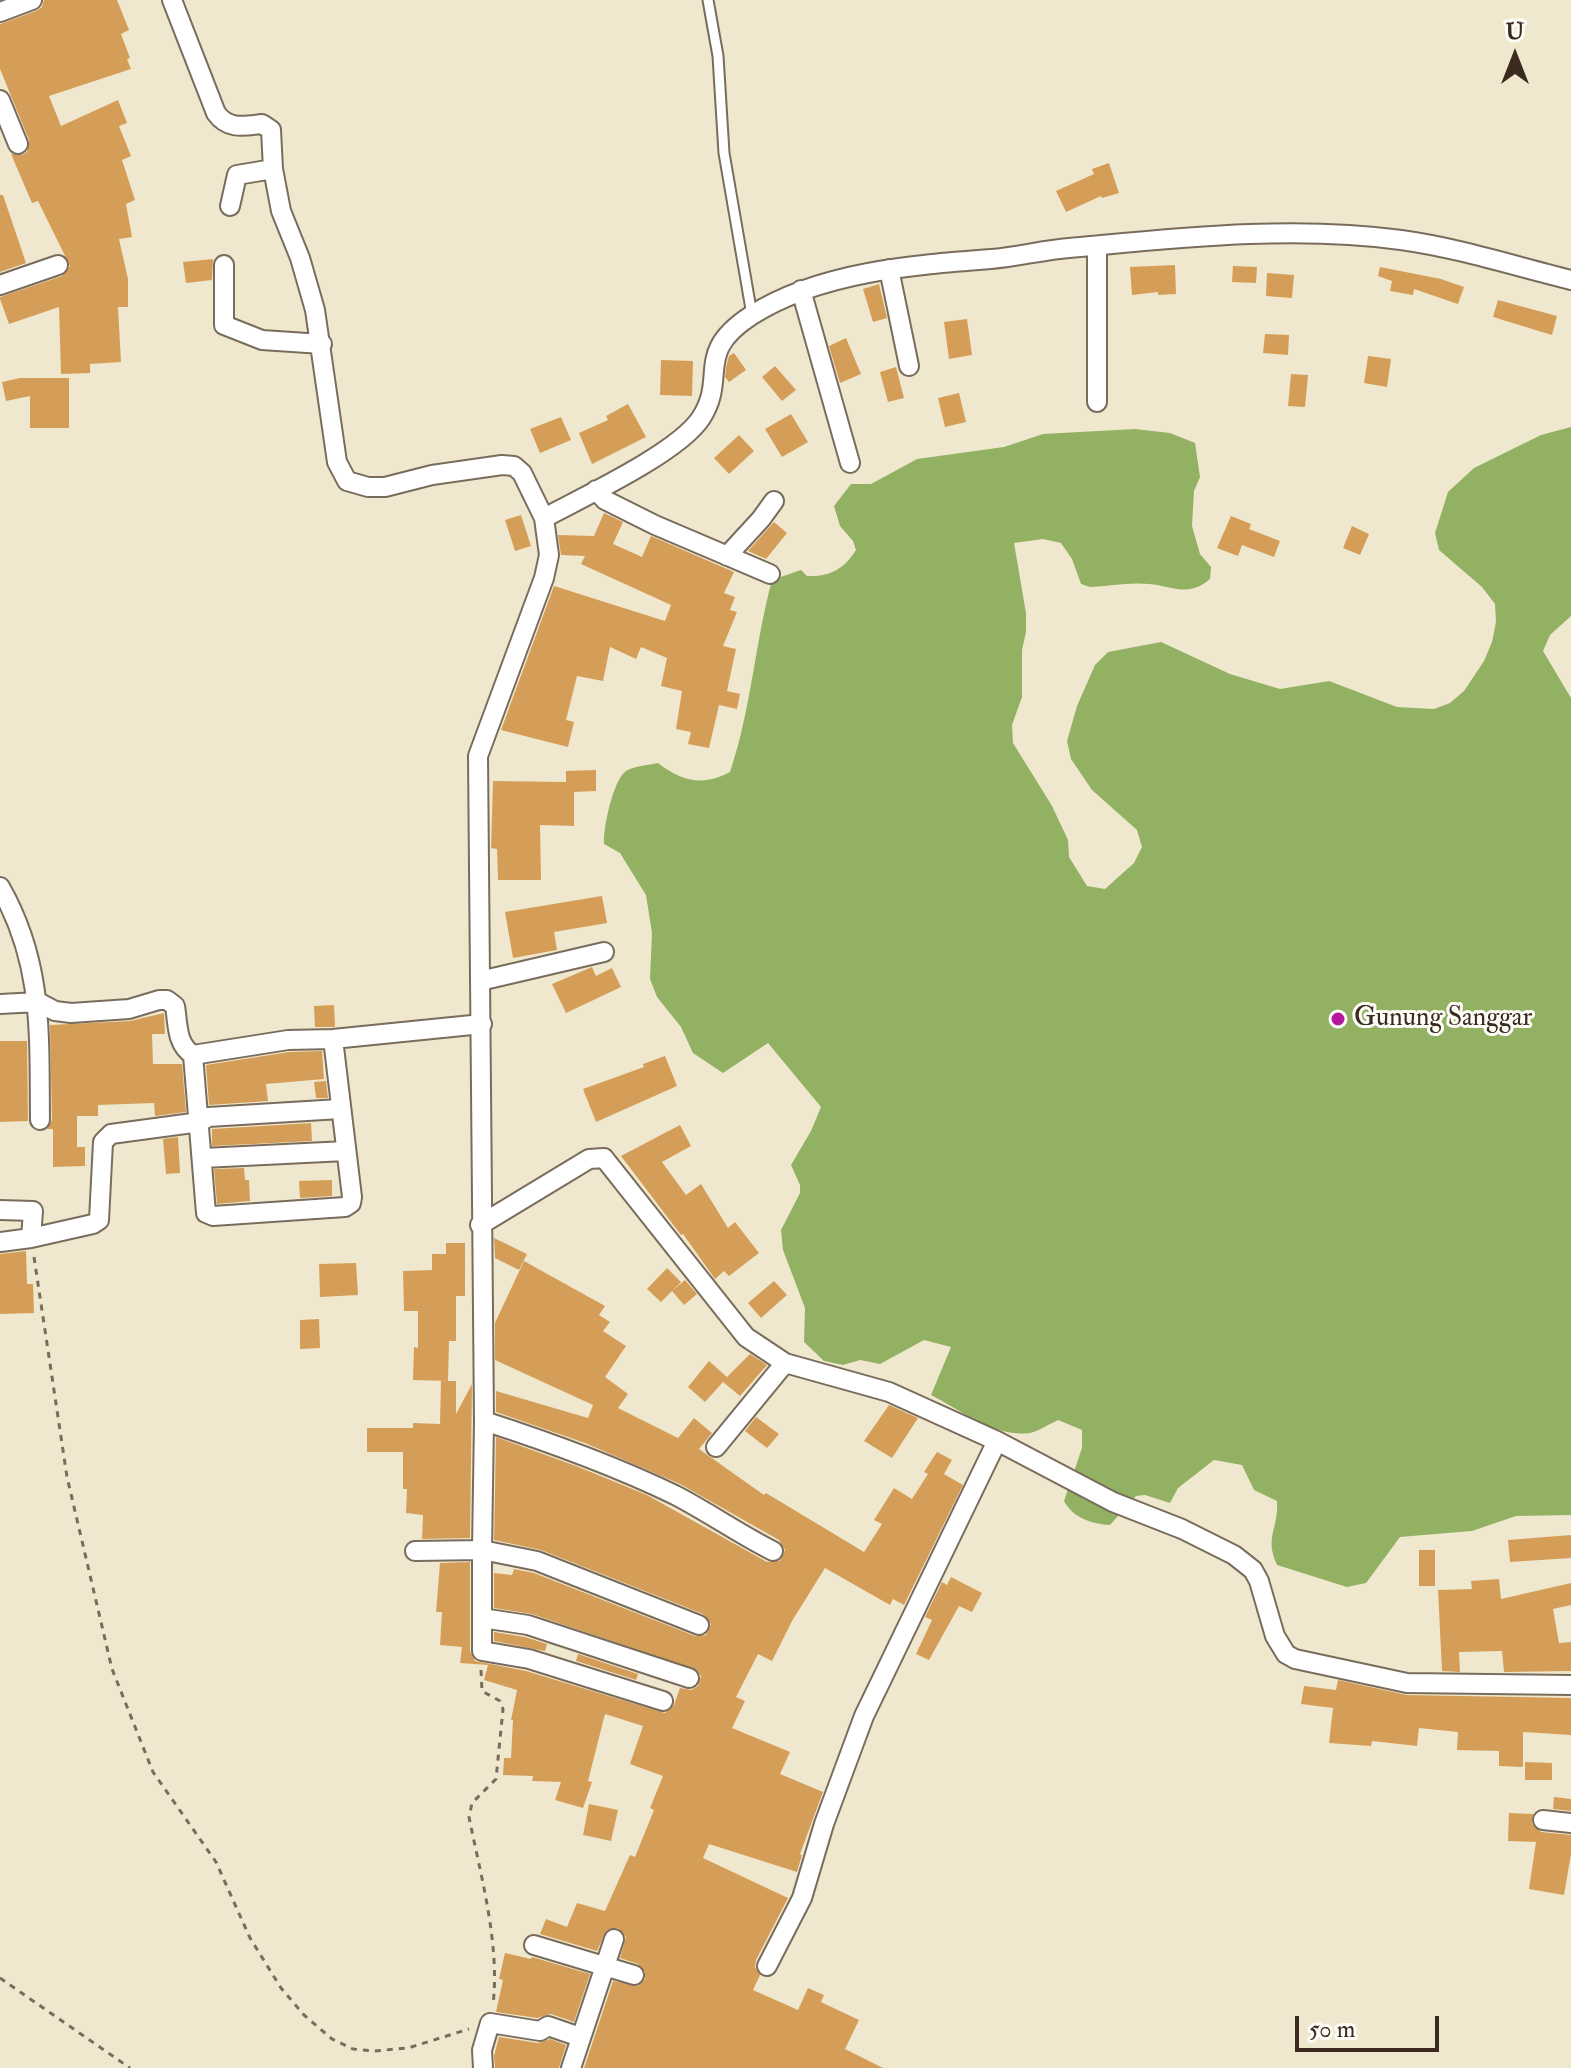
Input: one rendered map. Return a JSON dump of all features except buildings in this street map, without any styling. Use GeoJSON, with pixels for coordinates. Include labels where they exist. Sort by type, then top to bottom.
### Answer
{"type":"FeatureCollection","features":[{"type":"Feature","properties":{"kind":"street"},"geometry":{"type":"LineString","coordinates":[[0,12],[32,0]]}},
{"type":"Feature","properties":{"kind":"street"},"geometry":{"type":"LineString","coordinates":[[172,0],[216,113],[226,123],[239,127],[262,124],[269,127],[273,135],[273,169],[281,211],[300,258],[322,344],[337,462],[347,481],[356,485],[385,487],[432,475],[508,465],[522,473],[544,518],[549,555],[544,578],[478,756],[484,1421],[482,1651],[529,1659],[663,1701]]}},
{"type":"Feature","properties":{"kind":"street"},"geometry":{"type":"LineString","coordinates":[[0,100],[18,144]]}},
{"type":"Feature","properties":{"kind":"street"},"geometry":{"type":"LineString","coordinates":[[230,206],[237,175],[273,169]]}},
{"type":"Feature","properties":{"kind":"street"},"geometry":{"type":"LineString","coordinates":[[544,518],[678,441],[699,420],[708,399],[718,348],[726,334],[752,315],[781,297],[801,290],[889,269],[923,263],[992,259],[1213,236],[1343,235],[1444,247],[1496,258],[1571,280]]}},
{"type":"Feature","properties":{"kind":"street"},"geometry":{"type":"LineString","coordinates":[[1097,246],[1097,402]]}},
{"type":"Feature","properties":{"kind":"street"},"geometry":{"type":"LineString","coordinates":[[0,285],[58,265]]}},
{"type":"Feature","properties":{"kind":"street"},"geometry":{"type":"LineString","coordinates":[[224,265],[224,325],[262,340],[322,344]]}},
{"type":"Feature","properties":{"kind":"street"},"geometry":{"type":"LineString","coordinates":[[889,269],[909,366]]}},
{"type":"Feature","properties":{"kind":"street"},"geometry":{"type":"LineString","coordinates":[[801,290],[850,463]]}},
{"type":"Feature","properties":{"kind":"street"},"geometry":{"type":"LineString","coordinates":[[596,490],[605,500],[655,525],[770,574]]}},
{"type":"Feature","properties":{"kind":"street"},"geometry":{"type":"LineString","coordinates":[[727,556],[774,501]]}},
{"type":"Feature","properties":{"kind":"street"},"geometry":{"type":"LineString","coordinates":[[0,887],[14,912],[31,966],[38,1002],[40,1120]]}},
{"type":"Feature","properties":{"kind":"street"},"geometry":{"type":"LineString","coordinates":[[480,981],[604,952]]}},
{"type":"Feature","properties":{"kind":"street"},"geometry":{"type":"LineString","coordinates":[[0,1004],[38,1002],[55,1011],[86,1013],[129,1009],[167,1000],[175,1006],[180,1042],[193,1055],[288,1040],[333,1039],[482,1024]]}},
{"type":"Feature","properties":{"kind":"street"},"geometry":{"type":"LineString","coordinates":[[193,1055],[205,1211],[213,1216],[349,1205],[352,1197],[333,1039]]}},
{"type":"Feature","properties":{"kind":"street"},"geometry":{"type":"LineString","coordinates":[[0,1242],[31,1238],[99,1220],[103,1142],[108,1136],[200,1122],[208,1117],[340,1109]]}},
{"type":"Feature","properties":{"kind":"street"},"geometry":{"type":"LineString","coordinates":[[203,1158],[346,1151]]}},
{"type":"Feature","properties":{"kind":"street"},"geometry":{"type":"LineString","coordinates":[[480,1225],[589,1159],[604,1158],[746,1337],[785,1363],[889,1392],[997,1441],[1113,1502],[1182,1529],[1246,1562],[1259,1581],[1275,1636],[1282,1648],[1295,1659],[1407,1683],[1571,1685]]}},
{"type":"Feature","properties":{"kind":"street"},"geometry":{"type":"LineString","coordinates":[[0,1210],[33,1211],[31,1238]]}},
{"type":"Feature","properties":{"kind":"street"},"geometry":{"type":"LineString","coordinates":[[716,1447],[785,1363]]}},
{"type":"Feature","properties":{"kind":"street"},"geometry":{"type":"LineString","coordinates":[[484,1421],[556,1444],[641,1480],[678,1497],[773,1551]]}},
{"type":"Feature","properties":{"kind":"street"},"geometry":{"type":"LineString","coordinates":[[767,1966],[802,1898],[824,1824],[864,1716],[997,1441]]}},
{"type":"Feature","properties":{"kind":"street"},"geometry":{"type":"LineString","coordinates":[[415,1551],[482,1550],[537,1561],[699,1625]]}},
{"type":"Feature","properties":{"kind":"street"},"geometry":{"type":"LineString","coordinates":[[482,1618],[528,1625],[689,1678]]}},
{"type":"Feature","properties":{"kind":"street"},"geometry":{"type":"LineString","coordinates":[[1543,1820],[1571,1823]]}},
{"type":"Feature","properties":{"kind":"street"},"geometry":{"type":"LineString","coordinates":[[571,2068],[614,1939]]}},
{"type":"Feature","properties":{"kind":"street"},"geometry":{"type":"LineString","coordinates":[[534,1945],[634,1975]]}},
{"type":"Feature","properties":{"kind":"street"},"geometry":{"type":"LineString","coordinates":[[483,2068],[482,2050],[490,2023],[540,2031],[548,2026],[580,2037]]}},
{"type":"Feature","properties":{"kind":"lane"},"geometry":{"type":"LineString","coordinates":[[708,0],[718,56],[724,153],[752,315]]}},
{"type":"Feature","properties":{"kind":"path"},"geometry":{"type":"LineString","coordinates":[[31,1238],[67,1477],[112,1669],[153,1772],[216,1862],[250,1938],[281,1988],[304,2015],[332,2039],[353,2049],[408,2048],[490,2023],[495,1979],[493,1947],[469,1817],[472,1803],[496,1779],[503,1709],[500,1701],[485,1694],[481,1688],[482,1651]]}},
{"type":"Feature","properties":{"kind":"path"},"geometry":{"type":"LineString","coordinates":[[0,1978],[130,2068]]}},
{"type":"Feature","properties":{"kind":"green space"},"geometry":{"type":"Polygon","coordinates":[[[1571,427],[1571,616],[1550,635],[1543,651],[1571,698],[1571,1515],[1516,1516],[1472,1531],[1400,1537],[1366,1583],[1347,1587],[1277,1565],[1272,1539],[1277,1501],[1254,1490],[1242,1465],[1214,1460],[1178,1488],[1170,1503],[1145,1495],[1136,1496],[1110,1525],[1096,1523],[1078,1516],[1064,1501],[1082,1448],[1082,1430],[1058,1420],[1030,1433],[1004,1431],[979,1422],[931,1395],[951,1347],[924,1340],[880,1364],[860,1360],[843,1365],[824,1361],[804,1342],[805,1308],[783,1250],[781,1230],[800,1193],[800,1185],[791,1165],[821,1107],[768,1043],[723,1073],[693,1053],[681,1027],[657,997],[650,979],[652,933],[646,895],[620,853],[604,844],[613,794],[626,771],[658,763],[692,780],[720,777],[730,772],[743,725],[772,580],[801,570],[807,576],[823,575],[847,562],[856,550],[853,541],[840,526],[834,506],[851,484],[871,484],[917,459],[1004,447],[1043,434],[1135,429],[1170,433],[1195,443],[1200,477],[1194,491],[1192,526],[1200,554],[1211,567],[1210,579],[1202,585],[1187,589],[1142,584],[1090,587],[1081,584],[1072,559],[1061,543],[1043,539],[1014,543],[1026,613],[1026,632],[1022,650],[1022,697],[1012,725],[1013,743],[1052,806],[1068,840],[1069,857],[1087,886],[1105,889],[1134,863],[1142,847],[1137,830],[1092,790],[1071,759],[1067,741],[1077,706],[1095,665],[1108,652],[1161,642],[1230,674],[1280,689],[1329,681],[1397,707],[1434,709],[1450,703],[1464,691],[1484,661],[1496,622],[1495,604],[1482,587],[1439,550],[1435,533],[1448,492],[1474,468],[1541,435],[1571,427]]]}},
{"type":"Feature","properties":{"kind":"place","name":"Gunung Sanggar"},"geometry":{"type":"Point","coordinates":[1338,1019]}}]}
